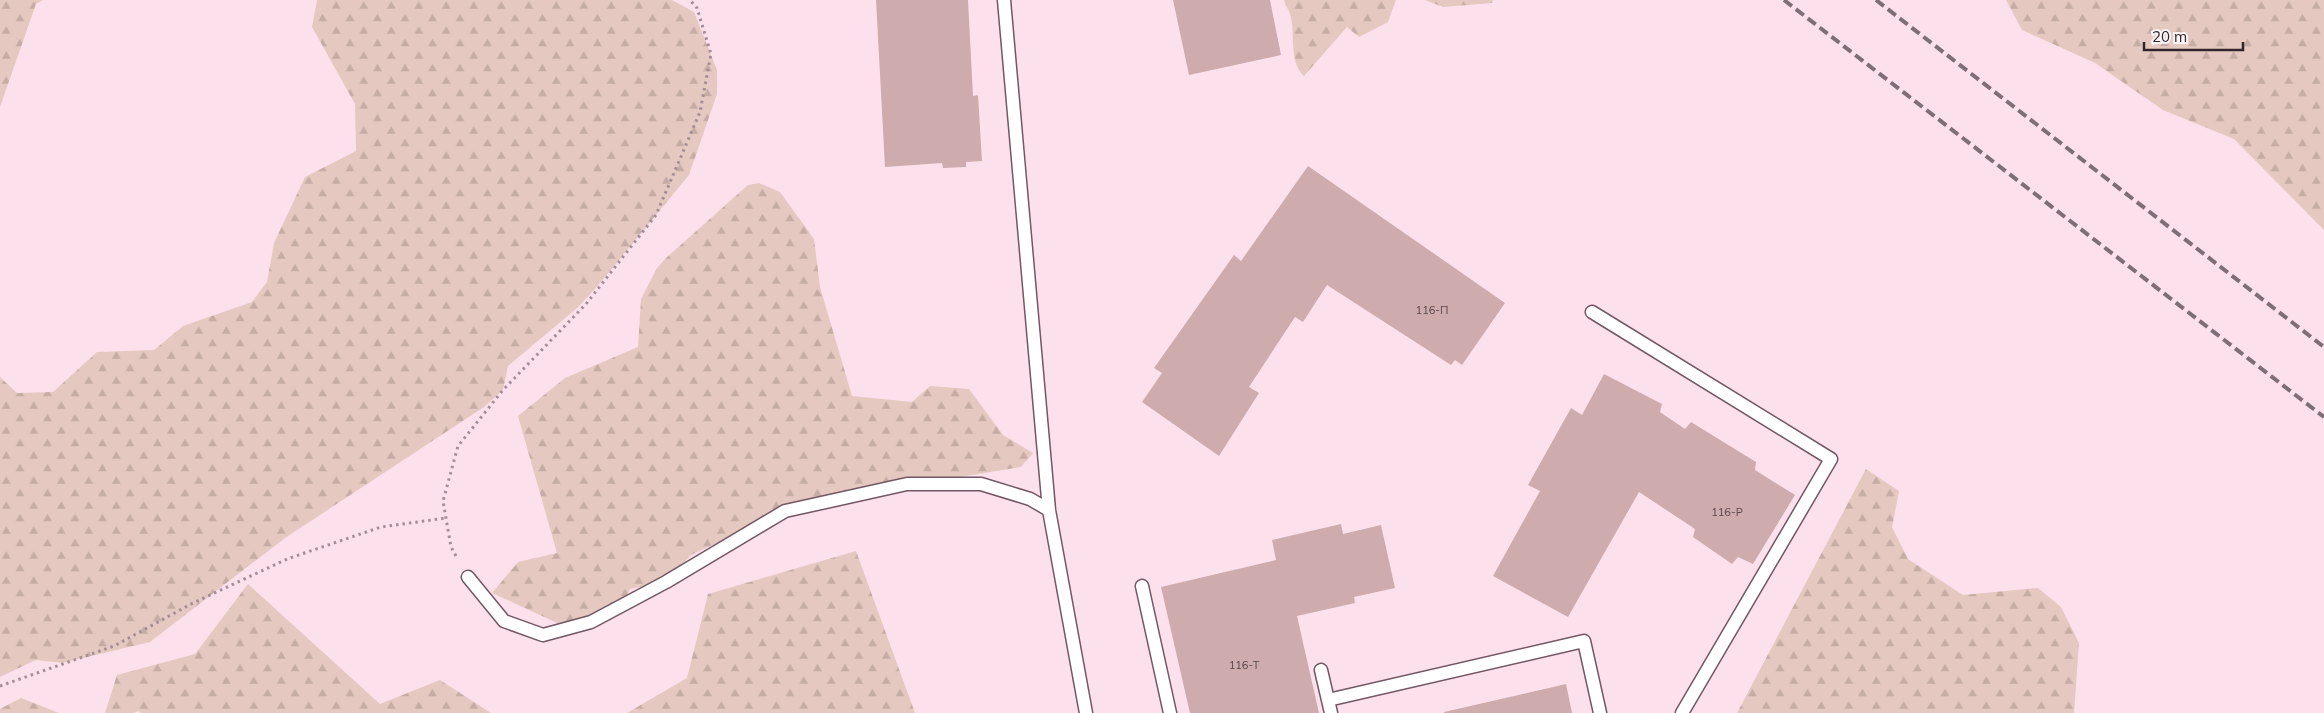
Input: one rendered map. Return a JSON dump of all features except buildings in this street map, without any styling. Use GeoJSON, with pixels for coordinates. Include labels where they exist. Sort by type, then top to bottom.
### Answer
{"type":"FeatureCollection","features":[{"type":"Feature","properties":{"kind":"lane"},"geometry":{"type":"LineString","coordinates":[[1004,0],[1049,510],[1086,713]]}},
{"type":"Feature","properties":{"kind":"lane"},"geometry":{"type":"LineString","coordinates":[[1592,312],[1832,460],[1682,713]]}},
{"type":"Feature","properties":{"kind":"lane"},"geometry":{"type":"LineString","coordinates":[[468,577],[504,621],[543,635],[591,622],[666,582],[785,511],[907,484],[981,484],[1030,499],[1049,510]]}},
{"type":"Feature","properties":{"kind":"lane"},"geometry":{"type":"LineString","coordinates":[[1142,586],[1170,713]]}},
{"type":"Feature","properties":{"kind":"lane"},"geometry":{"type":"LineString","coordinates":[[1328,700],[1584,641],[1600,713]]}},
{"type":"Feature","properties":{"kind":"lane"},"geometry":{"type":"LineString","coordinates":[[1321,670],[1331,713]]}},
{"type":"Feature","properties":{"kind":"path"},"geometry":{"type":"LineString","coordinates":[[468,577],[451,547],[443,501],[458,446],[503,390],[586,304],[656,215],[700,112],[711,54],[697,8],[690,0]]}},
{"type":"Feature","properties":{"kind":"path"},"geometry":{"type":"LineString","coordinates":[[0,686],[114,646],[193,603],[287,559],[381,527],[446,518]]}},
{"type":"Feature","properties":{"kind":"green space"},"geometry":{"type":"Polygon","coordinates":[[[0,0],[43,0],[36,4],[0,107],[0,0]]]}},
{"type":"Feature","properties":{"kind":"green space"},"geometry":{"type":"Polygon","coordinates":[[[317,0],[672,0],[694,12],[717,70],[717,94],[689,175],[595,289],[577,308],[508,366],[503,390],[484,407],[285,538],[150,642],[62,663],[36,660],[0,677],[0,377],[17,393],[53,392],[97,352],[154,350],[183,326],[252,302],[267,282],[274,243],[305,177],[356,151],[355,104],[312,27],[317,0]]]}},
{"type":"Feature","properties":{"kind":"green space"},"geometry":{"type":"Polygon","coordinates":[[[1284,0],[1396,0],[1388,22],[1359,37],[1347,27],[1304,76],[1296,63],[1292,21],[1284,0]]]}},
{"type":"Feature","properties":{"kind":"green space"},"geometry":{"type":"Polygon","coordinates":[[[1425,0],[1493,0],[1492,3],[1443,7],[1425,0]]]}},
{"type":"Feature","properties":{"kind":"green space"},"geometry":{"type":"Polygon","coordinates":[[[2006,0],[2324,0],[2324,230],[2234,139],[2163,110],[2095,63],[2022,30],[2006,0]]]}},
{"type":"Feature","properties":{"kind":"green space"},"geometry":{"type":"Polygon","coordinates":[[[759,183],[780,192],[814,239],[820,287],[852,396],[912,402],[930,386],[969,389],[1003,435],[1033,453],[1021,467],[814,501],[785,511],[691,555],[666,582],[630,589],[622,605],[568,628],[492,593],[518,562],[557,553],[518,416],[565,378],[638,347],[641,299],[657,268],[748,185],[759,183]]]}},
{"type":"Feature","properties":{"kind":"green space"},"geometry":{"type":"Polygon","coordinates":[[[1866,469],[1899,491],[1892,527],[1908,559],[1963,595],[2038,588],[2061,607],[2079,643],[2074,713],[1737,713],[1866,469]]]}},
{"type":"Feature","properties":{"kind":"green space"},"geometry":{"type":"Polygon","coordinates":[[[856,551],[915,713],[627,713],[687,678],[708,594],[856,551]]]}},
{"type":"Feature","properties":{"kind":"green space"},"geometry":{"type":"Polygon","coordinates":[[[248,584],[380,704],[440,680],[491,713],[141,713],[139,711],[133,713],[105,713],[117,675],[195,654],[248,584]]]}},
{"type":"Feature","properties":{"kind":"green space"},"geometry":{"type":"Polygon","coordinates":[[[21,698],[59,713],[0,713],[0,709],[21,698]]]}},
{"type":"Feature","properties":{"kind":"railway"},"geometry":{"type":"LineString","coordinates":[[1784,0],[2324,417]]}},
{"type":"Feature","properties":{"kind":"railway"},"geometry":{"type":"LineString","coordinates":[[1876,0],[2324,347]]}}]}
